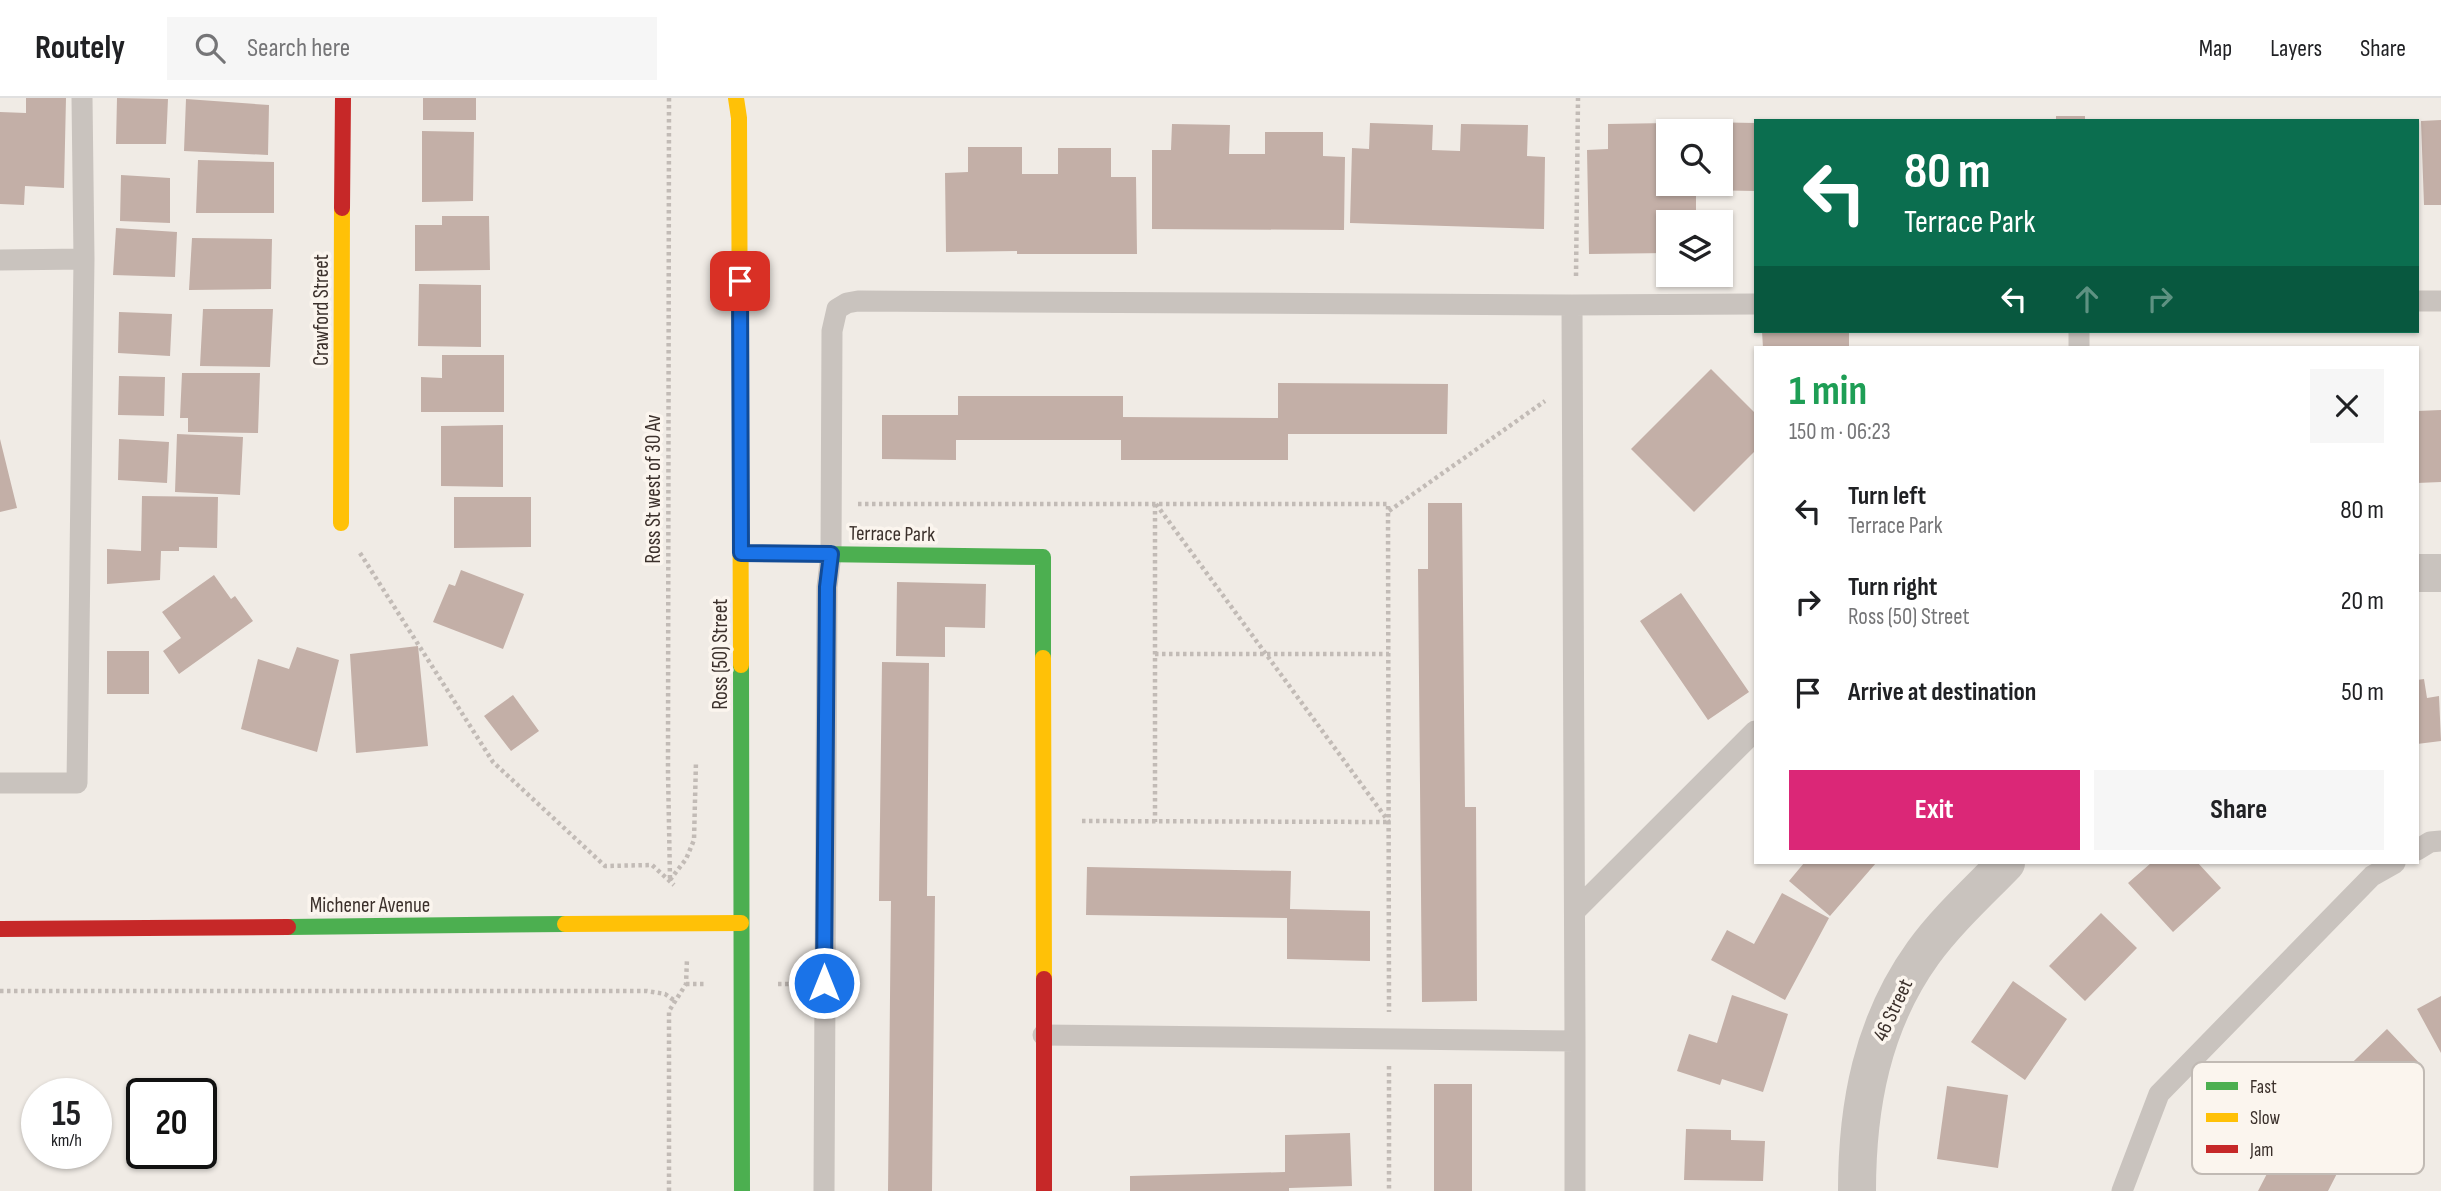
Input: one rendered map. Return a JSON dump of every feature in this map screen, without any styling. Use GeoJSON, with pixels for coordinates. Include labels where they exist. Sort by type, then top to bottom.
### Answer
{"type":"FeatureCollection","features":[{"type":"Feature","properties":{"kind":"street","name":"Crawford Street"},"geometry":{"type":"LineString","coordinates":[[341,523],[342,98]]}},
{"type":"Feature","properties":{"kind":"street","name":"Ross (50) Street"},"geometry":{"type":"LineString","coordinates":[[736,98],[739,118],[742,1191]]}},
{"type":"Feature","properties":{"kind":"street","name":"Ross (50) Street"},"geometry":{"type":"LineString","coordinates":[[739,118],[743,98]]}},
{"type":"Feature","properties":{"kind":"street","name":"Terrace Park"},"geometry":{"type":"LineString","coordinates":[[741,553],[1043,557],[1043,821]]}},
{"type":"Feature","properties":{"kind":"street"},"geometry":{"type":"LineString","coordinates":[[2419,573],[2441,573]]}},
{"type":"Feature","properties":{"kind":"street"},"geometry":{"type":"LineString","coordinates":[[1043,821],[1044,1191]]}},
{"type":"Feature","properties":{"kind":"street","name":"46 Street"},"geometry":{"type":"LineString","coordinates":[[1857,1191],[1860,1114],[1870,1064],[1884,1024],[1902,985],[1923,953],[1945,925],[2005,864]]}},
{"type":"Feature","properties":{"kind":"street","name":"Michener Avenue"},"geometry":{"type":"LineString","coordinates":[[0,929],[741,923]]}},
{"type":"Feature","properties":{"kind":"lane"},"geometry":{"type":"LineString","coordinates":[[0,783],[77,783],[83,259],[82,98]]}},
{"type":"Feature","properties":{"kind":"lane"},"geometry":{"type":"LineString","coordinates":[[0,260],[83,259]]}},
{"type":"Feature","properties":{"kind":"lane"},"geometry":{"type":"LineString","coordinates":[[824,1191],[827,587],[831,554],[832,331],[837,309],[858,300],[1754,304]]}},
{"type":"Feature","properties":{"kind":"lane"},"geometry":{"type":"LineString","coordinates":[[2419,301],[2441,301]]}},
{"type":"Feature","properties":{"kind":"lane"},"geometry":{"type":"LineString","coordinates":[[1572,305],[1575,1191]]}},
{"type":"Feature","properties":{"kind":"lane"},"geometry":{"type":"LineString","coordinates":[[1574,911],[1754,732]]}},
{"type":"Feature","properties":{"kind":"lane"},"geometry":{"type":"LineString","coordinates":[[2419,849],[2430,842],[2441,842]]}},
{"type":"Feature","properties":{"kind":"lane"},"geometry":{"type":"LineString","coordinates":[[2122,1191],[2159,1094],[2372,876],[2393,864]]}},
{"type":"Feature","properties":{"kind":"lane"},"geometry":{"type":"LineString","coordinates":[[1043,1035],[1575,1041]]}},
{"type":"Feature","properties":{"kind":"path","name":"Ross St west of 30 Av"},"geometry":{"type":"LineString","coordinates":[[669,98],[670,881]]}},
{"type":"Feature","properties":{"kind":"path"},"geometry":{"type":"LineString","coordinates":[[1572,305],[1576,288],[1578,98]]}},
{"type":"Feature","properties":{"kind":"path"},"geometry":{"type":"LineString","coordinates":[[1388,511],[1573,381]]}},
{"type":"Feature","properties":{"kind":"path"},"geometry":{"type":"LineString","coordinates":[[856,504],[1388,504],[1389,1191]]}},
{"type":"Feature","properties":{"kind":"path"},"geometry":{"type":"LineString","coordinates":[[1156,504],[1156,822]]}},
{"type":"Feature","properties":{"kind":"path"},"geometry":{"type":"LineString","coordinates":[[1156,504],[1389,822]]}},
{"type":"Feature","properties":{"kind":"path"},"geometry":{"type":"LineString","coordinates":[[341,523],[494,762],[605,866],[652,865],[670,881],[686,859],[694,840],[696,761]]}},
{"type":"Feature","properties":{"kind":"path"},"geometry":{"type":"LineString","coordinates":[[1156,654],[1389,654]]}},
{"type":"Feature","properties":{"kind":"path"},"geometry":{"type":"LineString","coordinates":[[1043,821],[1389,822]]}},
{"type":"Feature","properties":{"kind":"path"},"geometry":{"type":"LineString","coordinates":[[0,991],[647,991],[665,994],[675,1001],[669,1011],[669,1191]]}},
{"type":"Feature","properties":{"kind":"building"},"geometry":{"type":"Polygon","coordinates":[[[26,98],[66,98],[64,188],[25,186],[24,205],[0,204],[0,112],[26,113],[26,98]]]}},
{"type":"Feature","properties":{"kind":"building"},"geometry":{"type":"Polygon","coordinates":[[[117,98],[168,99],[166,144],[116,144],[117,98]]]}},
{"type":"Feature","properties":{"kind":"building"},"geometry":{"type":"Polygon","coordinates":[[[423,98],[476,98],[476,120],[423,120],[423,98]]]}},
{"type":"Feature","properties":{"kind":"building"},"geometry":{"type":"Polygon","coordinates":[[[186,99],[269,105],[268,155],[184,151],[186,99]]]}},
{"type":"Feature","properties":{"kind":"building"},"geometry":{"type":"Polygon","coordinates":[[[2056,116],[2085,116],[2085,119],[2056,119],[2056,116]]]}},
{"type":"Feature","properties":{"kind":"building"},"geometry":{"type":"Polygon","coordinates":[[[2441,120],[2441,205],[2424,205],[2421,121],[2441,120]]]}},
{"type":"Feature","properties":{"kind":"building"},"geometry":{"type":"Polygon","coordinates":[[[1370,123],[1433,125],[1432,150],[1460,151],[1461,124],[1528,125],[1527,156],[1545,157],[1544,229],[1350,223],[1352,148],[1369,149],[1370,123]]]}},
{"type":"Feature","properties":{"kind":"building"},"geometry":{"type":"Polygon","coordinates":[[[1656,123],[1656,196],[1696,196],[1696,210],[1656,210],[1656,253],[1589,254],[1587,150],[1608,149],[1608,124],[1656,123]]]}},
{"type":"Feature","properties":{"kind":"building"},"geometry":{"type":"Polygon","coordinates":[[[1733,123],[1754,123],[1754,191],[1733,191],[1733,123]]]}},
{"type":"Feature","properties":{"kind":"building"},"geometry":{"type":"Polygon","coordinates":[[[1172,124],[1230,125],[1229,154],[1265,154],[1265,132],[1323,132],[1323,156],[1345,157],[1344,230],[1152,229],[1152,150],[1171,150],[1172,124]]]}},
{"type":"Feature","properties":{"kind":"building"},"geometry":{"type":"Polygon","coordinates":[[[422,131],[474,132],[473,201],[422,202],[422,131]]]}},
{"type":"Feature","properties":{"kind":"building"},"geometry":{"type":"Polygon","coordinates":[[[968,147],[1022,147],[1022,174],[1058,174],[1058,148],[1111,148],[1111,177],[1136,177],[1137,254],[946,252],[945,173],[968,172],[968,147]]]}},
{"type":"Feature","properties":{"kind":"building"},"geometry":{"type":"Polygon","coordinates":[[[198,160],[274,162],[274,213],[196,213],[198,160]]]}},
{"type":"Feature","properties":{"kind":"building"},"geometry":{"type":"Polygon","coordinates":[[[121,175],[170,178],[170,223],[120,221],[121,175]]]}},
{"type":"Feature","properties":{"kind":"building"},"geometry":{"type":"Polygon","coordinates":[[[442,216],[489,216],[490,270],[415,271],[415,225],[442,225],[442,216]]]}},
{"type":"Feature","properties":{"kind":"building"},"geometry":{"type":"Polygon","coordinates":[[[116,228],[177,232],[175,277],[113,275],[116,228]]]}},
{"type":"Feature","properties":{"kind":"building"},"geometry":{"type":"Polygon","coordinates":[[[192,238],[272,239],[271,289],[189,290],[192,238]]]}},
{"type":"Feature","properties":{"kind":"building"},"geometry":{"type":"Polygon","coordinates":[[[419,284],[481,285],[481,347],[418,346],[419,284]]]}},
{"type":"Feature","properties":{"kind":"building"},"geometry":{"type":"Polygon","coordinates":[[[203,309],[273,309],[270,367],[200,366],[203,309]]]}},
{"type":"Feature","properties":{"kind":"building"},"geometry":{"type":"Polygon","coordinates":[[[119,312],[172,314],[170,356],[118,353],[119,312]]]}},
{"type":"Feature","properties":{"kind":"building"},"geometry":{"type":"Polygon","coordinates":[[[1762,333],[1849,333],[1849,346],[1763,346],[1762,333]]]}},
{"type":"Feature","properties":{"kind":"building"},"geometry":{"type":"Polygon","coordinates":[[[442,355],[504,355],[504,412],[421,412],[421,377],[442,378],[442,355]]]}},
{"type":"Feature","properties":{"kind":"building"},"geometry":{"type":"Polygon","coordinates":[[[1711,369],[1754,412],[1754,452],[1694,512],[1631,449],[1711,369]]]}},
{"type":"Feature","properties":{"kind":"building"},"geometry":{"type":"Polygon","coordinates":[[[182,373],[260,373],[258,433],[188,432],[188,418],[180,418],[182,373]]]}},
{"type":"Feature","properties":{"kind":"building"},"geometry":{"type":"Polygon","coordinates":[[[119,376],[165,377],[164,416],[118,415],[119,376]]]}},
{"type":"Feature","properties":{"kind":"building"},"geometry":{"type":"Polygon","coordinates":[[[1278,383],[1448,384],[1447,434],[1288,434],[1288,460],[1121,460],[1121,440],[956,440],[956,460],[882,459],[882,415],[958,415],[958,396],[1123,396],[1123,417],[1278,418],[1278,383]]]}},
{"type":"Feature","properties":{"kind":"building"},"geometry":{"type":"Polygon","coordinates":[[[2441,410],[2441,482],[2419,483],[2419,411],[2441,410]]]}},
{"type":"Feature","properties":{"kind":"building"},"geometry":{"type":"Polygon","coordinates":[[[503,425],[503,487],[441,486],[441,426],[503,425]]]}},
{"type":"Feature","properties":{"kind":"building"},"geometry":{"type":"Polygon","coordinates":[[[177,434],[243,437],[240,495],[175,492],[177,434]]]}},
{"type":"Feature","properties":{"kind":"building"},"geometry":{"type":"Polygon","coordinates":[[[0,439],[17,508],[0,512],[0,439]]]}},
{"type":"Feature","properties":{"kind":"building"},"geometry":{"type":"Polygon","coordinates":[[[119,439],[169,442],[167,483],[118,480],[119,439]]]}},
{"type":"Feature","properties":{"kind":"building"},"geometry":{"type":"Polygon","coordinates":[[[142,496],[218,497],[217,548],[179,547],[179,551],[161,551],[160,580],[107,584],[107,549],[141,551],[142,496]]]}},
{"type":"Feature","properties":{"kind":"building"},"geometry":{"type":"Polygon","coordinates":[[[454,497],[531,497],[531,547],[454,548],[454,497]]]}},
{"type":"Feature","properties":{"kind":"building"},"geometry":{"type":"Polygon","coordinates":[[[1428,503],[1462,503],[1465,807],[1476,807],[1477,1001],[1422,1002],[1418,569],[1428,569],[1428,503]]]}},
{"type":"Feature","properties":{"kind":"building"},"geometry":{"type":"Polygon","coordinates":[[[461,570],[524,594],[503,649],[433,622],[449,584],[455,586],[461,570]]]}},
{"type":"Feature","properties":{"kind":"building"},"geometry":{"type":"Polygon","coordinates":[[[214,575],[231,599],[235,596],[253,621],[179,674],[163,651],[181,638],[162,612],[214,575]]]}},
{"type":"Feature","properties":{"kind":"building"},"geometry":{"type":"Polygon","coordinates":[[[897,582],[986,584],[985,628],[945,627],[945,657],[896,656],[897,582]]]}},
{"type":"Feature","properties":{"kind":"building"},"geometry":{"type":"Polygon","coordinates":[[[1681,593],[1749,692],[1708,720],[1640,621],[1681,593]]]}},
{"type":"Feature","properties":{"kind":"building"},"geometry":{"type":"Polygon","coordinates":[[[418,646],[428,746],[356,753],[350,654],[418,646]]]}},
{"type":"Feature","properties":{"kind":"building"},"geometry":{"type":"Polygon","coordinates":[[[297,647],[339,660],[317,752],[241,729],[258,659],[289,669],[297,647]]]}},
{"type":"Feature","properties":{"kind":"building"},"geometry":{"type":"Polygon","coordinates":[[[107,651],[149,651],[149,694],[107,694],[107,651]]]}},
{"type":"Feature","properties":{"kind":"building"},"geometry":{"type":"Polygon","coordinates":[[[882,662],[929,663],[927,896],[935,896],[932,1191],[888,1191],[891,901],[879,901],[882,662]]]}},
{"type":"Feature","properties":{"kind":"building"},"geometry":{"type":"Polygon","coordinates":[[[2424,679],[2427,698],[2439,696],[2441,741],[2419,744],[2419,680],[2424,679]]]}},
{"type":"Feature","properties":{"kind":"building"},"geometry":{"type":"Polygon","coordinates":[[[513,695],[539,731],[511,751],[484,716],[513,695]]]}},
{"type":"Feature","properties":{"kind":"building"},"geometry":{"type":"Polygon","coordinates":[[[1803,864],[1875,864],[1830,916],[1789,881],[1803,864]]]}},
{"type":"Feature","properties":{"kind":"building"},"geometry":{"type":"Polygon","coordinates":[[[2150,864],[2199,864],[2221,888],[2173,932],[2128,883],[2150,864]]]}},
{"type":"Feature","properties":{"kind":"building"},"geometry":{"type":"Polygon","coordinates":[[[1087,867],[1291,871],[1290,909],[1370,911],[1370,961],[1287,959],[1287,918],[1086,915],[1087,867]]]}},
{"type":"Feature","properties":{"kind":"building"},"geometry":{"type":"Polygon","coordinates":[[[1782,893],[1829,918],[1785,1000],[1711,960],[1727,930],[1754,944],[1782,893]]]}},
{"type":"Feature","properties":{"kind":"building"},"geometry":{"type":"Polygon","coordinates":[[[2101,913],[2137,948],[2085,1001],[2049,966],[2101,913]]]}},
{"type":"Feature","properties":{"kind":"building"},"geometry":{"type":"Polygon","coordinates":[[[2013,981],[2067,1019],[2025,1080],[1971,1042],[2013,981]]]}},
{"type":"Feature","properties":{"kind":"building"},"geometry":{"type":"Polygon","coordinates":[[[1732,995],[1788,1014],[1763,1092],[1722,1079],[1720,1085],[1677,1071],[1689,1034],[1717,1043],[1732,995]]]}},
{"type":"Feature","properties":{"kind":"building"},"geometry":{"type":"Polygon","coordinates":[[[2441,996],[2441,1053],[2417,1009],[2441,996]]]}},
{"type":"Feature","properties":{"kind":"building"},"geometry":{"type":"Polygon","coordinates":[[[2387,1029],[2418,1062],[2353,1062],[2387,1029]]]}},
{"type":"Feature","properties":{"kind":"building"},"geometry":{"type":"Polygon","coordinates":[[[1434,1084],[1472,1084],[1472,1191],[1434,1191],[1434,1084]]]}},
{"type":"Feature","properties":{"kind":"building"},"geometry":{"type":"Polygon","coordinates":[[[1947,1086],[2008,1095],[1998,1168],[1937,1159],[1947,1086]]]}},
{"type":"Feature","properties":{"kind":"building"},"geometry":{"type":"Polygon","coordinates":[[[1686,1129],[1731,1130],[1731,1140],[1765,1141],[1763,1181],[1684,1180],[1686,1129]]]}},
{"type":"Feature","properties":{"kind":"building"},"geometry":{"type":"Polygon","coordinates":[[[1350,1133],[1352,1186],[1289,1188],[1289,1191],[1130,1191],[1130,1176],[1285,1172],[1285,1135],[1350,1133]]]}},
{"type":"Feature","properties":{"kind":"building"},"geometry":{"type":"Polygon","coordinates":[[[2267,1174],[2337,1174],[2328,1191],[2258,1191],[2267,1174]]]}},
{"type":"Feature","properties":{"kind":"traffic: fast"},"geometry":{"type":"LineString","coordinates":[[741,553],[1043,557],[1043,658]]}},
{"type":"Feature","properties":{"kind":"traffic: fast"},"geometry":{"type":"LineString","coordinates":[[741,665],[742,1191]]}},
{"type":"Feature","properties":{"kind":"traffic: fast"},"geometry":{"type":"LineString","coordinates":[[288,927],[565,924]]}},
{"type":"Feature","properties":{"kind":"traffic: slow"},"geometry":{"type":"LineString","coordinates":[[736,98],[739,118],[741,665]]}},
{"type":"Feature","properties":{"kind":"traffic: slow"},"geometry":{"type":"LineString","coordinates":[[341,523],[342,208]]}},
{"type":"Feature","properties":{"kind":"traffic: slow"},"geometry":{"type":"LineString","coordinates":[[1043,658],[1044,979]]}},
{"type":"Feature","properties":{"kind":"traffic: slow"},"geometry":{"type":"LineString","coordinates":[[565,924],[741,923]]}},
{"type":"Feature","properties":{"kind":"traffic: jam"},"geometry":{"type":"LineString","coordinates":[[342,208],[343,98]]}},
{"type":"Feature","properties":{"kind":"traffic: jam"},"geometry":{"type":"LineString","coordinates":[[0,929],[288,927]]}},
{"type":"Feature","properties":{"kind":"traffic: jam"},"geometry":{"type":"LineString","coordinates":[[1044,979],[1044,1191]]}},
{"type":"Feature","properties":{"kind":"route"},"geometry":{"type":"LineString","coordinates":[[740,281],[741,553],[831,554],[827,587],[824,983]]}}]}
